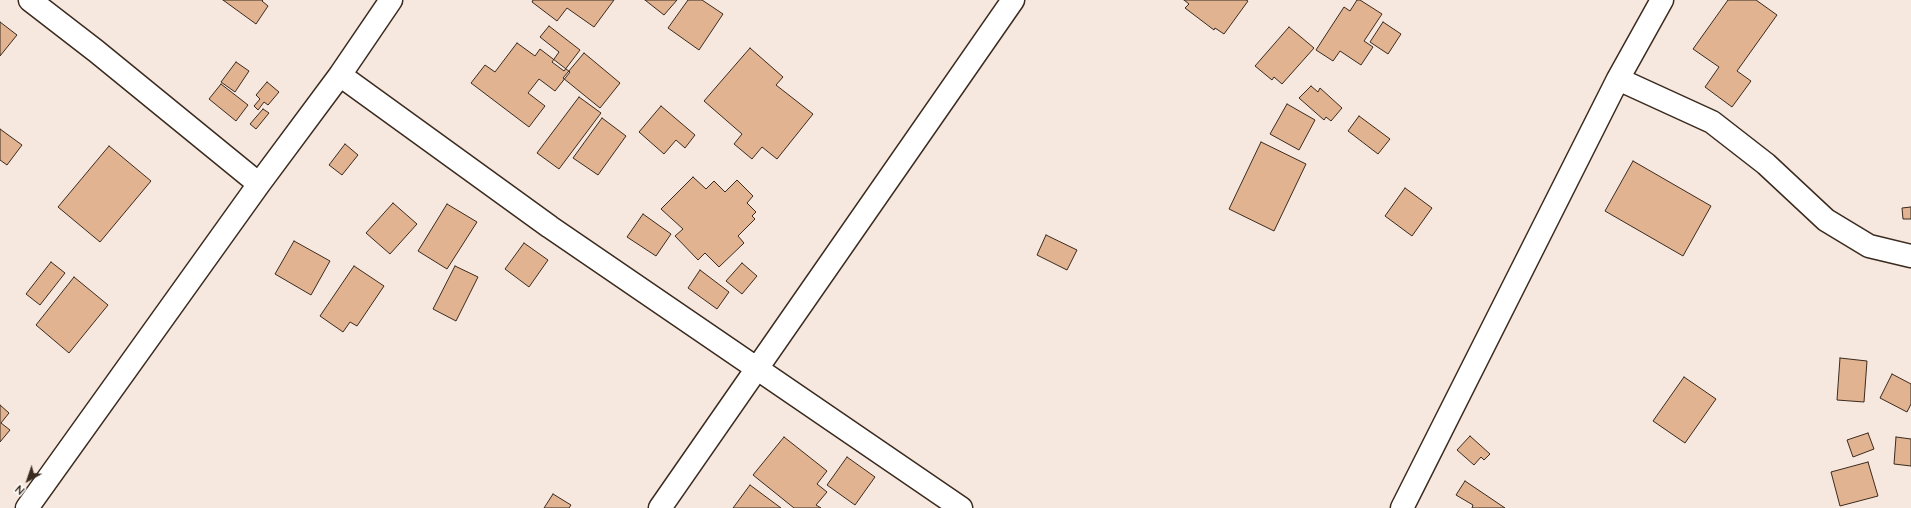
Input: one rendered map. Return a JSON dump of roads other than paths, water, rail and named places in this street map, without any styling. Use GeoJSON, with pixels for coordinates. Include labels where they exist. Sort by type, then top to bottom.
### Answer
{"type":"FeatureCollection","features":[{"type":"Feature","properties":{"kind":"street"},"geometry":{"type":"LineString","coordinates":[[30,0],[96,51],[259,184]]}},
{"type":"Feature","properties":{"kind":"street"},"geometry":{"type":"LineString","coordinates":[[27,508],[259,184],[340,75],[391,0]]}},
{"type":"Feature","properties":{"kind":"street"},"geometry":{"type":"LineString","coordinates":[[660,508],[1014,0]]}},
{"type":"Feature","properties":{"kind":"street"},"geometry":{"type":"LineString","coordinates":[[1402,508],[1618,79],[1662,0]]}},
{"type":"Feature","properties":{"kind":"street"},"geometry":{"type":"LineString","coordinates":[[340,75],[550,227],[961,508]]}},
{"type":"Feature","properties":{"kind":"street"},"geometry":{"type":"LineString","coordinates":[[1618,79],[1712,122],[1766,164],[1826,220],[1870,246],[1911,256]]}}]}
